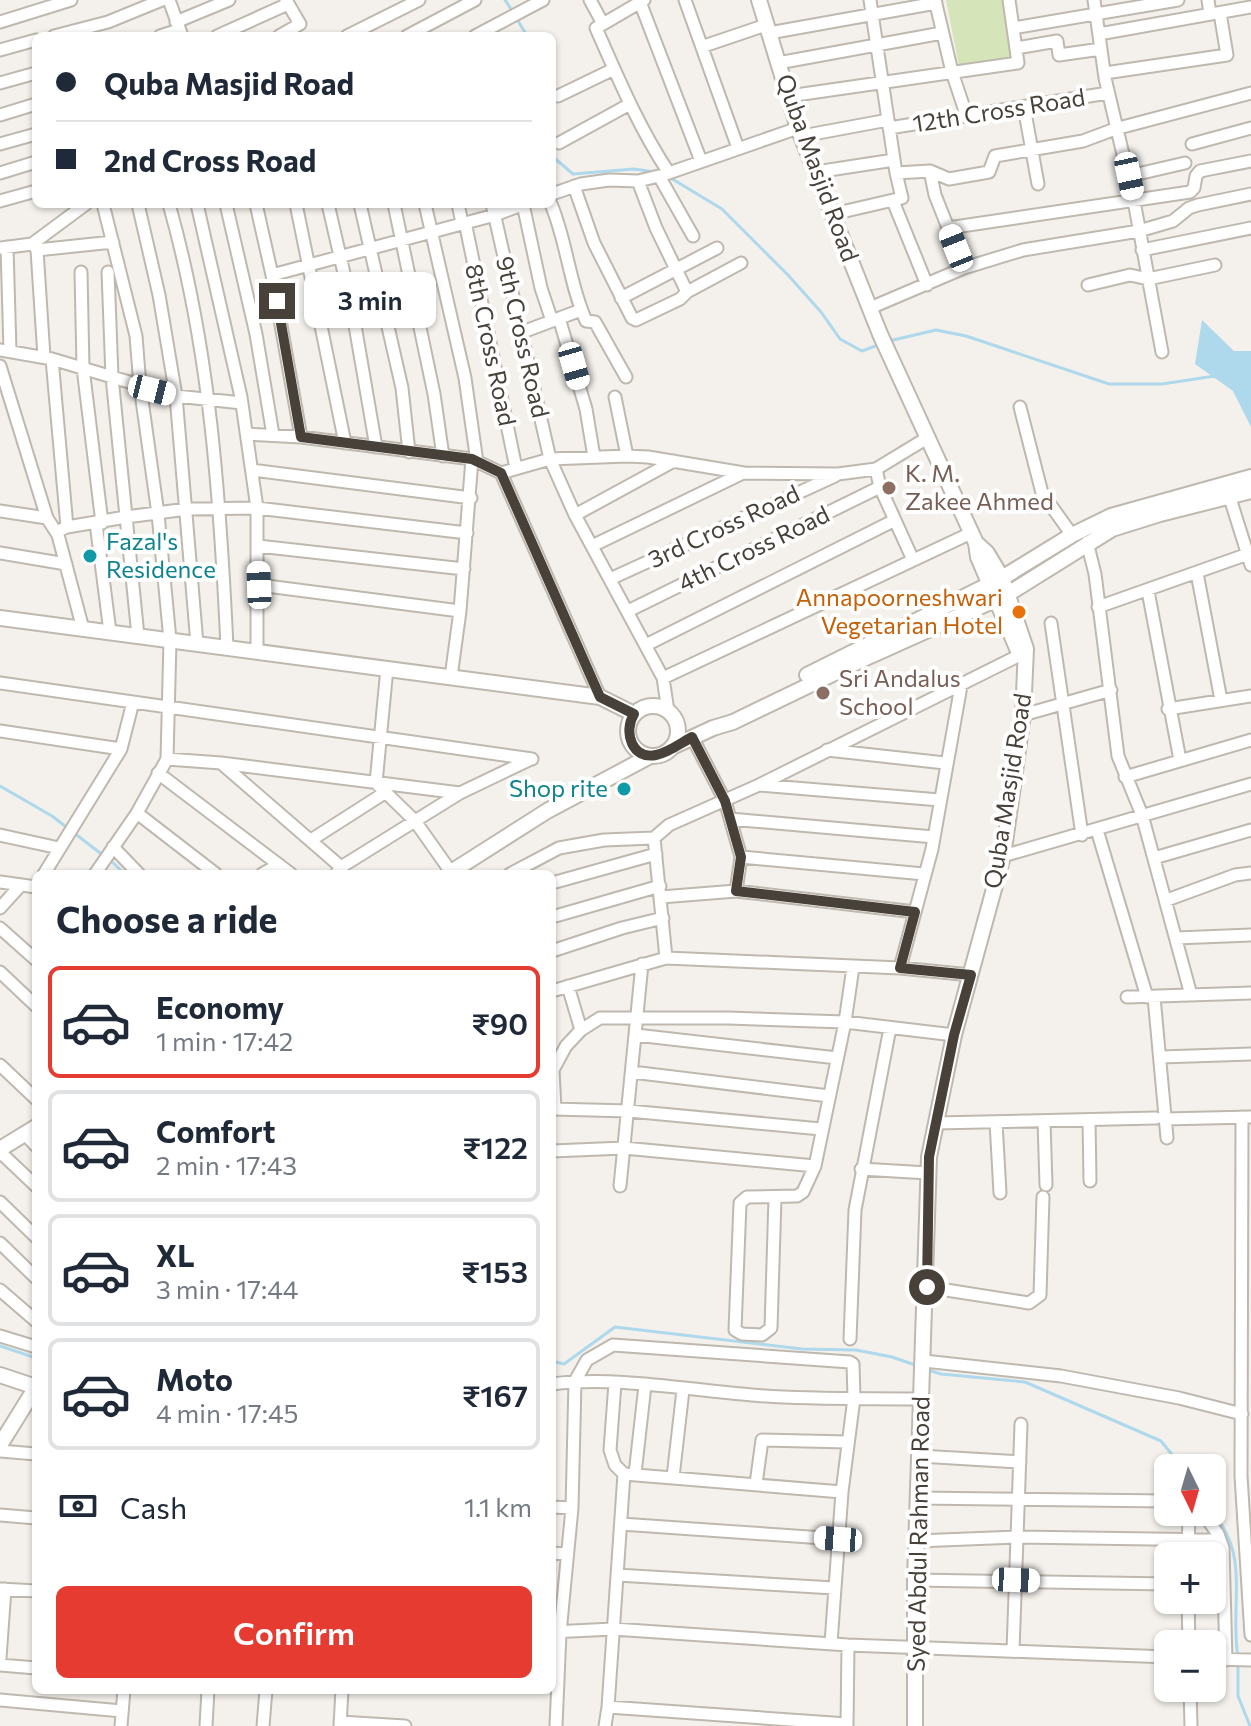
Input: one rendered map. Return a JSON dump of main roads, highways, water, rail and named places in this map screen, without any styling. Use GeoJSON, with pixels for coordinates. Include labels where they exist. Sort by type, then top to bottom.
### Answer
{"type":"FeatureCollection","features":[{"type":"Feature","properties":{"kind":"water"},"geometry":{"type":"Polygon","coordinates":[[[1202,320],[1234,351],[1251,351],[1251,427],[1233,391],[1195,364],[1202,320]]]}},
{"type":"Feature","properties":{"kind":"waterway"},"geometry":{"type":"LineString","coordinates":[[505,0],[513,12]]}},
{"type":"Feature","properties":{"kind":"waterway"},"geometry":{"type":"LineString","coordinates":[[517,19],[525,32]]}},
{"type":"Feature","properties":{"kind":"waterway"},"geometry":{"type":"LineString","coordinates":[[556,159],[573,174],[634,169],[655,172]]}},
{"type":"Feature","properties":{"kind":"waterway"},"geometry":{"type":"LineString","coordinates":[[669,177],[722,209],[788,275],[840,339],[862,351],[878,345]]}},
{"type":"Feature","properties":{"kind":"waterway"},"geometry":{"type":"LineString","coordinates":[[889,341],[936,330],[966,336],[1109,384],[1162,384],[1215,376]]}},
{"type":"Feature","properties":{"kind":"waterway"},"geometry":{"type":"LineString","coordinates":[[0,786],[52,816],[104,856]]}},
{"type":"Feature","properties":{"kind":"waterway"},"geometry":{"type":"LineString","coordinates":[[110,860],[121,870]]}},
{"type":"Feature","properties":{"kind":"waterway"},"geometry":{"type":"LineString","coordinates":[[556,1362],[564,1364],[615,1327],[802,1349],[856,1350],[918,1366]]}},
{"type":"Feature","properties":{"kind":"waterway"},"geometry":{"type":"LineString","coordinates":[[0,1346],[32,1357]]}},
{"type":"Feature","properties":{"kind":"waterway"},"geometry":{"type":"LineString","coordinates":[[925,1369],[941,1374],[1025,1382],[1161,1441],[1172,1454]]}},
{"type":"Feature","properties":{"kind":"waterway"},"geometry":{"type":"LineString","coordinates":[[1222,1526],[1233,1550],[1235,1564],[1238,1657]]}},
{"type":"Feature","properties":{"kind":"waterway"},"geometry":{"type":"LineString","coordinates":[[1238,1664],[1238,1696],[1250,1726]]}},
{"type":"Feature","properties":{"kind":"place","name":"K. M. Zakee Ahmed"},"geometry":{"type":"Point","coordinates":[889,488]}},
{"type":"Feature","properties":{"kind":"place","name":"Fazal's Residence"},"geometry":{"type":"Point","coordinates":[90,556]}},
{"type":"Feature","properties":{"kind":"place","name":"Annapoorneshwari Vegetarian Hotel"},"geometry":{"type":"Point","coordinates":[1019,612]}},
{"type":"Feature","properties":{"kind":"place","name":"Sri Andalus School"},"geometry":{"type":"Point","coordinates":[823,693]}},
{"type":"Feature","properties":{"kind":"place","name":"Shop rite"},"geometry":{"type":"Point","coordinates":[624,789]}}]}
